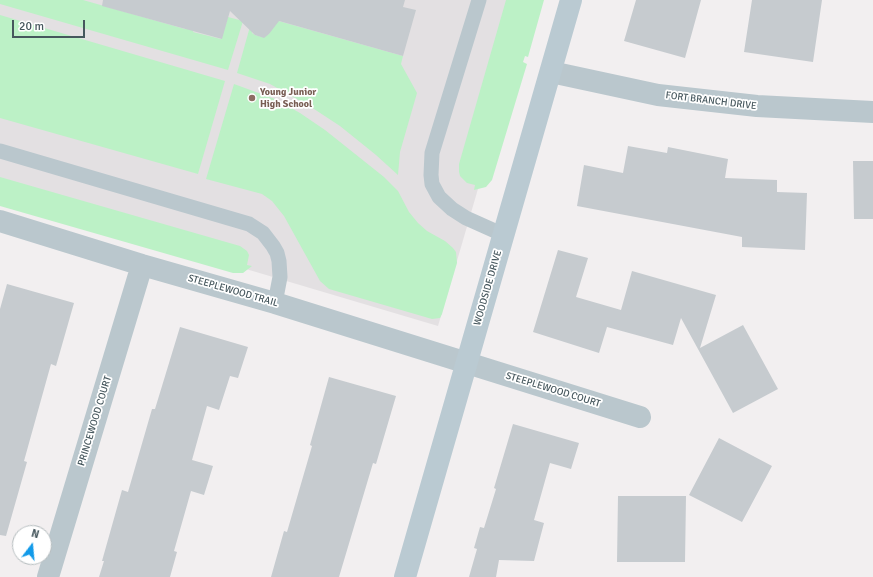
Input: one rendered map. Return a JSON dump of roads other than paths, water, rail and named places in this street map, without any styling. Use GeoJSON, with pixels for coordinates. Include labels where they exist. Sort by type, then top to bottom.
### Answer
{"type":"FeatureCollection","features":[{"type":"Feature","properties":{"kind":"street","name":"WOODSIDE DRIVE"},"geometry":{"type":"LineString","coordinates":[[405,577],[466,363],[552,72],[571,0]]}},
{"type":"Feature","properties":{"kind":"street","name":"FORT BRANCH DRIVE"},"geometry":{"type":"LineString","coordinates":[[552,72],[658,95],[757,106],[873,112]]}},
{"type":"Feature","properties":{"kind":"street","name":"STEEPLEWOOD TRAIL"},"geometry":{"type":"LineString","coordinates":[[0,221],[142,265],[275,303],[466,363]]}},
{"type":"Feature","properties":{"kind":"street","name":"PRINCEWOOD COURT"},"geometry":{"type":"LineString","coordinates":[[48,577],[142,265]]}},
{"type":"Feature","properties":{"kind":"street","name":"STEEPLEWOOD COURT"},"geometry":{"type":"LineString","coordinates":[[466,363],[640,416]]}},
{"type":"Feature","properties":{"kind":"lane"},"geometry":{"type":"LineString","coordinates":[[479,0],[432,154],[431,175],[432,184],[439,197],[452,209],[466,218],[504,235]]}},
{"type":"Feature","properties":{"kind":"lane"},"geometry":{"type":"LineString","coordinates":[[0,151],[249,224],[263,233],[277,254],[280,277],[275,303]]}},
{"type":"Feature","properties":{"kind":"place","name":"Young Junior High School"},"geometry":{"type":"Point","coordinates":[252,98]}}]}
